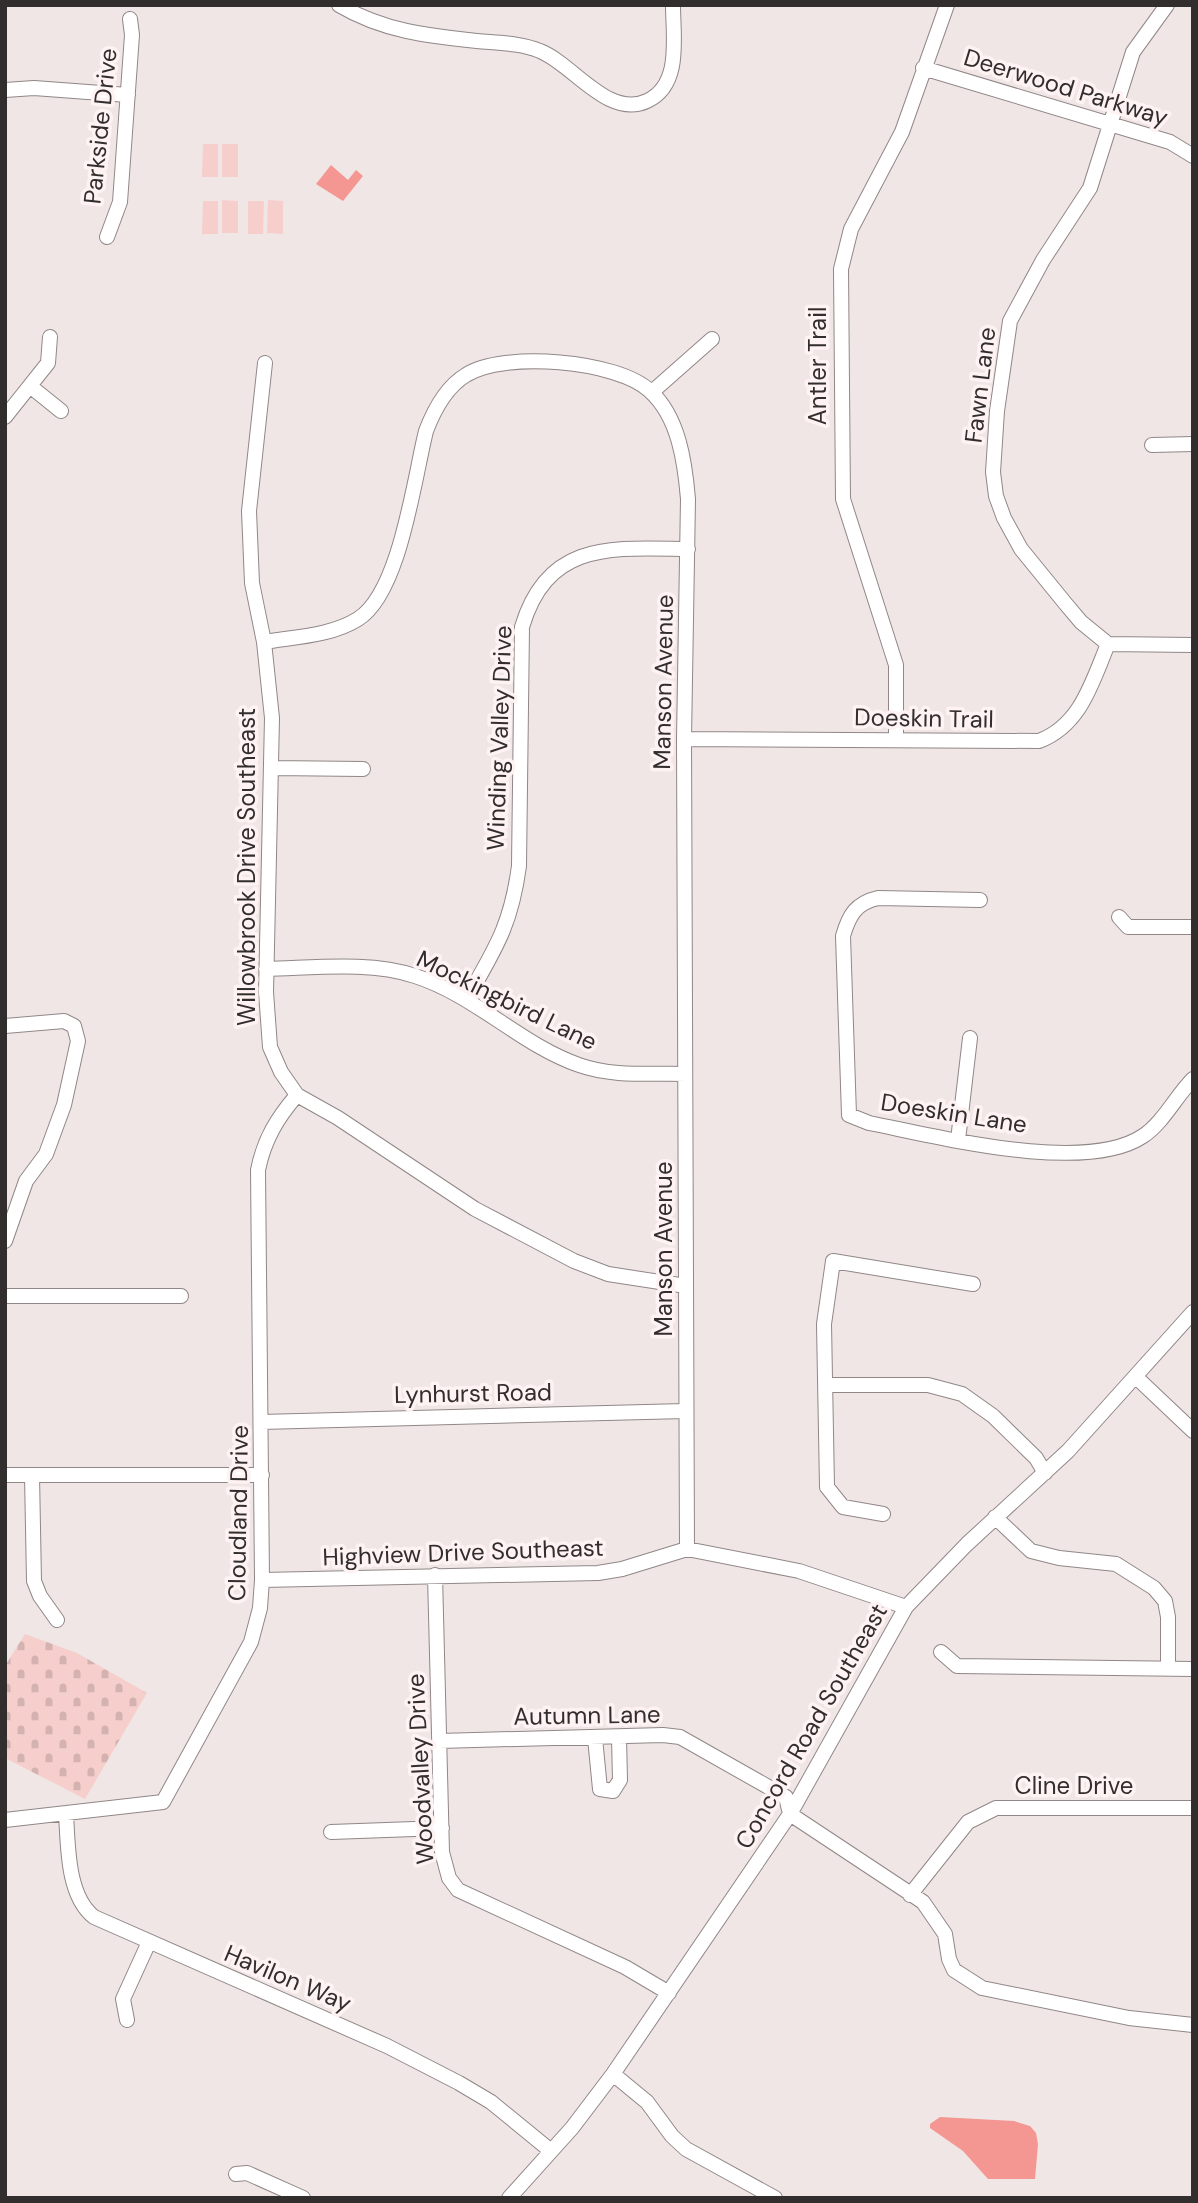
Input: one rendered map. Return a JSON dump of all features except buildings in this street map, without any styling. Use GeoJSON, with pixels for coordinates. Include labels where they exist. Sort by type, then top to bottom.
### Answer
{"type":"FeatureCollection","features":[{"type":"Feature","properties":{"kind":"street"},"geometry":{"type":"LineString","coordinates":[[340,5],[380,25],[411,34],[518,45],[541,51],[610,100],[632,104],[645,102],[668,84],[672,71],[673,5]]}},
{"type":"Feature","properties":{"kind":"street","name":"Antler Trail"},"geometry":{"type":"LineString","coordinates":[[896,740],[896,665],[843,499],[839,343],[841,269],[851,229],[902,132],[947,5]]}},
{"type":"Feature","properties":{"kind":"street","name":"Fawn Lane"},"geometry":{"type":"LineString","coordinates":[[1108,644],[1082,622],[1021,549],[996,496],[993,472],[1002,362],[1010,321],[1043,260],[1090,188],[1112,126],[1133,52],[1167,5]]}},
{"type":"Feature","properties":{"kind":"street","name":"Parkside Drive"},"geometry":{"type":"LineString","coordinates":[[107,237],[120,202],[132,35],[130,19]]}},
{"type":"Feature","properties":{"kind":"street","name":"Deerwood Parkway"},"geometry":{"type":"LineString","coordinates":[[923,68],[1170,142],[1193,156]]}},
{"type":"Feature","properties":{"kind":"street"},"geometry":{"type":"LineString","coordinates":[[5,90],[34,88],[128,95]]}},
{"type":"Feature","properties":{"kind":"street"},"geometry":{"type":"LineString","coordinates":[[5,417],[48,363],[50,337]]}},
{"type":"Feature","properties":{"kind":"street"},"geometry":{"type":"LineString","coordinates":[[652,392],[712,339]]}},
{"type":"Feature","properties":{"kind":"street","name":"Willowbrook Drive Southeast"},"geometry":{"type":"LineString","coordinates":[[265,363],[249,511],[252,583],[264,642],[272,719],[273,768],[268,838],[267,1034],[281,1072],[297,1095],[338,1118],[475,1209],[574,1261],[608,1274],[686,1286]]}},
{"type":"Feature","properties":{"kind":"street","name":"Manson Avenue"},"geometry":{"type":"LineString","coordinates":[[264,642],[340,628],[359,619],[372,607],[384,590],[395,561],[426,430],[434,410],[465,375],[488,365],[573,363],[620,372],[652,392],[678,435],[685,462],[688,549],[684,739],[687,1549]]}},
{"type":"Feature","properties":{"kind":"street"},"geometry":{"type":"LineString","coordinates":[[30,386],[61,411]]}},
{"type":"Feature","properties":{"kind":"street"},"geometry":{"type":"LineString","coordinates":[[1152,445],[1193,444]]}},
{"type":"Feature","properties":{"kind":"street","name":"Winding Valley Drive"},"geometry":{"type":"LineString","coordinates":[[466,1000],[504,933],[515,895],[519,866],[522,627],[530,601],[548,577],[574,559],[594,551],[629,547],[688,549]]}},
{"type":"Feature","properties":{"kind":"street"},"geometry":{"type":"LineString","coordinates":[[1108,644],[1193,645]]}},
{"type":"Feature","properties":{"kind":"street","name":"Doeskin Trail"},"geometry":{"type":"LineString","coordinates":[[684,739],[1039,741],[1051,736],[1076,716],[1108,644]]}},
{"type":"Feature","properties":{"kind":"street"},"geometry":{"type":"LineString","coordinates":[[273,768],[363,769]]}},
{"type":"Feature","properties":{"kind":"street","name":"Doeskin Lane"},"geometry":{"type":"LineString","coordinates":[[980,900],[878,898],[862,902],[847,922],[843,936],[849,1115],[869,1123],[957,1140],[1064,1151],[1102,1152],[1124,1147],[1146,1134],[1193,1079]]}},
{"type":"Feature","properties":{"kind":"street"},"geometry":{"type":"LineString","coordinates":[[1119,917],[1128,927],[1193,928]]}},
{"type":"Feature","properties":{"kind":"street","name":"Mockingbird Lane"},"geometry":{"type":"LineString","coordinates":[[266,969],[343,968],[417,976],[466,1000],[563,1059],[582,1067],[617,1072],[685,1074]]}},
{"type":"Feature","properties":{"kind":"street"},"geometry":{"type":"LineString","coordinates":[[5,1026],[64,1021],[74,1026],[78,1041],[56,1127],[46,1154],[26,1181],[5,1241]]}},
{"type":"Feature","properties":{"kind":"street"},"geometry":{"type":"LineString","coordinates":[[957,1140],[970,1038]]}},
{"type":"Feature","properties":{"kind":"street","name":"Cloudland Drive"},"geometry":{"type":"LineString","coordinates":[[5,1820],[163,1802],[251,1642],[260,1608],[262,1580],[258,1170],[263,1146],[282,1113],[297,1095]]}},
{"type":"Feature","properties":{"kind":"street"},"geometry":{"type":"LineString","coordinates":[[883,1514],[843,1507],[827,1486],[824,1324],[833,1261],[973,1284]]}},
{"type":"Feature","properties":{"kind":"street"},"geometry":{"type":"LineString","coordinates":[[5,1296],[181,1296]]}},
{"type":"Feature","properties":{"kind":"street","name":"Concord Road Southeast"},"geometry":{"type":"LineString","coordinates":[[509,2198],[613,2074],[790,1814],[906,1607],[995,1517],[1045,1473],[1193,1312]]}},
{"type":"Feature","properties":{"kind":"street"},"geometry":{"type":"LineString","coordinates":[[1136,1377],[1193,1431]]}},
{"type":"Feature","properties":{"kind":"street"},"geometry":{"type":"LineString","coordinates":[[826,1385],[928,1385],[962,1394],[993,1416],[1036,1458],[1045,1473]]}},
{"type":"Feature","properties":{"kind":"street","name":"Lynhurst Road"},"geometry":{"type":"LineString","coordinates":[[261,1422],[685,1411]]}},
{"type":"Feature","properties":{"kind":"street"},"geometry":{"type":"LineString","coordinates":[[5,1475],[262,1475]]}},
{"type":"Feature","properties":{"kind":"street"},"geometry":{"type":"LineString","coordinates":[[32,1475],[34,1581],[40,1596],[58,1620]]}},
{"type":"Feature","properties":{"kind":"street"},"geometry":{"type":"LineString","coordinates":[[995,1517],[1031,1551],[1059,1558],[1116,1564],[1154,1588],[1165,1601],[1168,1617],[1168,1669]]}},
{"type":"Feature","properties":{"kind":"street","name":"Highview Drive Southeast"},"geometry":{"type":"LineString","coordinates":[[262,1580],[598,1573],[622,1569],[687,1549],[799,1571],[906,1607]]}},
{"type":"Feature","properties":{"kind":"street","name":"Woodvalley Drive"},"geometry":{"type":"LineString","coordinates":[[435,1575],[442,1828],[445,1866],[458,1890],[625,1967],[669,1993]]}},
{"type":"Feature","properties":{"kind":"street"},"geometry":{"type":"LineString","coordinates":[[941,1652],[957,1666],[1193,1670]]}},
{"type":"Feature","properties":{"kind":"street","name":"Autumn Lane"},"geometry":{"type":"LineString","coordinates":[[439,1741],[663,1735],[680,1737],[786,1797],[790,1814],[923,1902],[945,1934],[949,1959],[954,1970],[982,1988],[1129,2018],[1193,2025]]}},
{"type":"Feature","properties":{"kind":"street"},"geometry":{"type":"LineString","coordinates":[[595,1738],[600,1789],[613,1791],[620,1780],[619,1738]]}},
{"type":"Feature","properties":{"kind":"street","name":"Cline Drive"},"geometry":{"type":"LineString","coordinates":[[910,1895],[968,1822],[996,1808],[1193,1808]]}},
{"type":"Feature","properties":{"kind":"street","name":"Havilon Way"},"geometry":{"type":"LineString","coordinates":[[66,1814],[74,1880],[82,1908],[94,1917],[387,2046],[459,2082],[491,2102],[551,2151]]}},
{"type":"Feature","properties":{"kind":"street"},"geometry":{"type":"LineString","coordinates":[[331,1832],[442,1828]]}},
{"type":"Feature","properties":{"kind":"street"},"geometry":{"type":"LineString","coordinates":[[127,2021],[123,1999],[149,1942]]}},
{"type":"Feature","properties":{"kind":"street"},"geometry":{"type":"LineString","coordinates":[[613,2074],[647,2102],[672,2136],[686,2149],[775,2198]]}},
{"type":"Feature","properties":{"kind":"street"},"geometry":{"type":"LineString","coordinates":[[236,2174],[247,2174],[303,2198]]}},
{"type":"Feature","properties":{"kind":"green space"},"geometry":{"type":"Polygon","coordinates":[[[203,144],[218,144],[218,177],[202,177],[203,144]]]}},
{"type":"Feature","properties":{"kind":"green space"},"geometry":{"type":"Polygon","coordinates":[[[222,144],[238,144],[238,177],[222,177],[222,144]]]}},
{"type":"Feature","properties":{"kind":"green space"},"geometry":{"type":"Polygon","coordinates":[[[222,200],[238,201],[238,233],[222,233],[222,200]]]}},
{"type":"Feature","properties":{"kind":"green space"},"geometry":{"type":"Polygon","coordinates":[[[268,200],[283,201],[283,234],[267,233],[268,200]]]}},
{"type":"Feature","properties":{"kind":"green space"},"geometry":{"type":"Polygon","coordinates":[[[203,201],[218,201],[218,234],[202,234],[203,201]]]}},
{"type":"Feature","properties":{"kind":"green space"},"geometry":{"type":"Polygon","coordinates":[[[248,201],[264,201],[263,234],[248,234],[248,201]]]}},
{"type":"Feature","properties":{"kind":"green space"},"geometry":{"type":"Polygon","coordinates":[[[25,1634],[77,1653],[147,1693],[85,1799],[5,1758],[5,1666],[25,1634]]]}},
{"type":"Feature","properties":{"kind":"shaded area"},"geometry":{"type":"Polygon","coordinates":[[[331,165],[348,180],[356,170],[363,176],[343,201],[316,184],[331,165]]]}},
{"type":"Feature","properties":{"kind":"shaded area"},"geometry":{"type":"Polygon","coordinates":[[[940,2117],[1014,2121],[1030,2126],[1036,2133],[1038,2144],[1035,2179],[988,2179],[963,2151],[930,2128],[930,2124],[940,2117]]]}}]}
